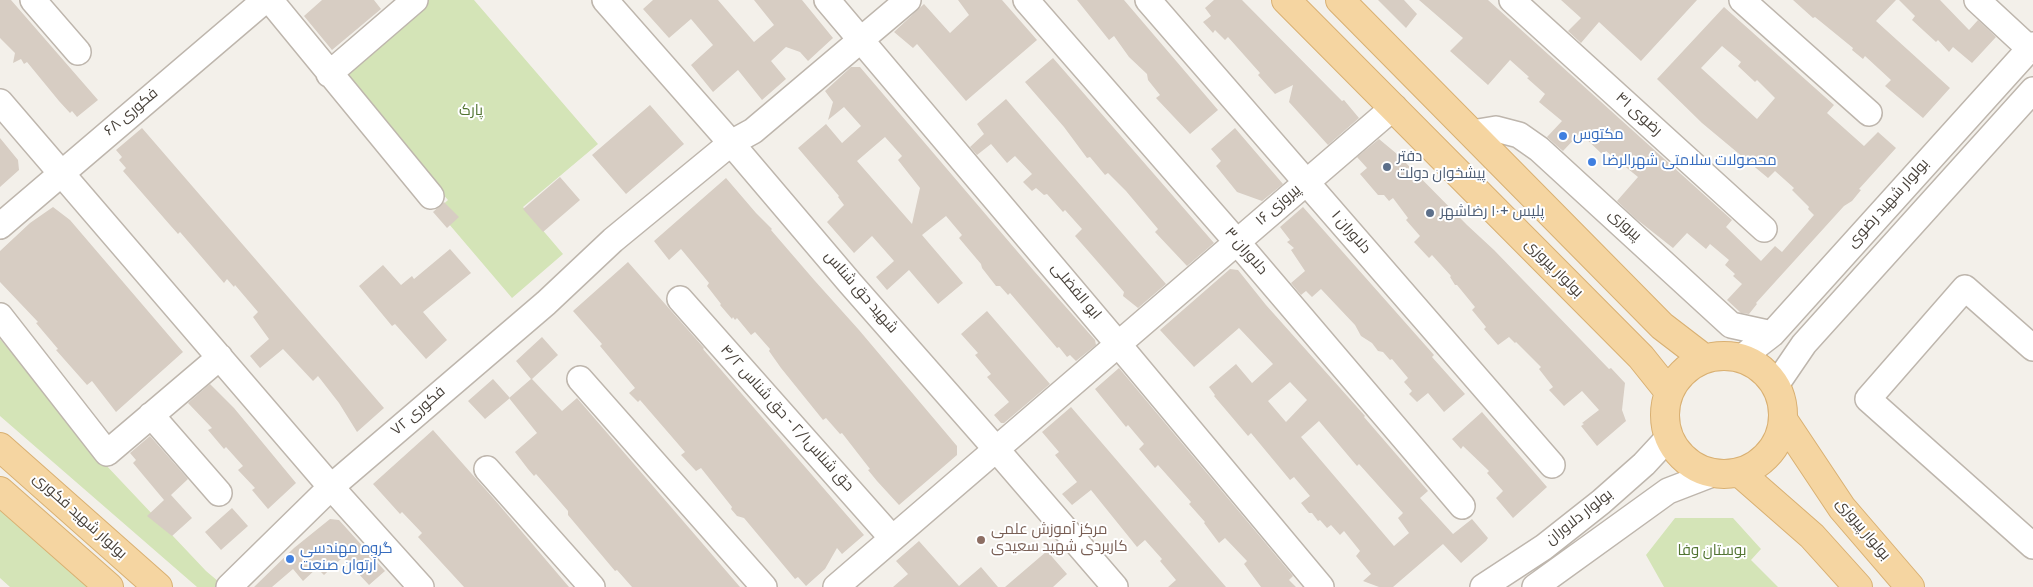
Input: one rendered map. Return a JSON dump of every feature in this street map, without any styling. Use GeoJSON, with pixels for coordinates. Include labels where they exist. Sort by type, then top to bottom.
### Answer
{"type":"FeatureCollection","features":[{"type":"Feature","properties":{"kind":"main road","name":"بولوار پیروزی"},"geometry":{"type":"LineString","coordinates":[[1286,0],[1641,357],[1669,392]]}},
{"type":"Feature","properties":{"kind":"main road"},"geometry":{"type":"LineString","coordinates":[[1340,0],[1662,326],[1706,358]]}},
{"type":"Feature","properties":{"kind":"main road"},"geometry":{"type":"LineString","coordinates":[[1722,356],[1741,358],[1762,369],[1776,385],[1783,402],[1784,421],[1778,442],[1761,462],[1740,473],[1712,474],[1693,466],[1678,452],[1668,437],[1664,414],[1669,392],[1686,369],[1706,358],[1722,356]]}},
{"type":"Feature","properties":{"kind":"main road","name":"بولوار پیروزی"},"geometry":{"type":"LineString","coordinates":[[1784,421],[1842,508],[1910,587]]}},
{"type":"Feature","properties":{"kind":"main road","name":"بولوار شهید فکوری"},"geometry":{"type":"LineString","coordinates":[[0,447],[158,587]]}},
{"type":"Feature","properties":{"kind":"main road"},"geometry":{"type":"LineString","coordinates":[[1740,473],[1812,536],[1858,587]]}},
{"type":"Feature","properties":{"kind":"main road"},"geometry":{"type":"LineString","coordinates":[[0,491],[109,587]]}},
{"type":"Feature","properties":{"kind":"street"},"geometry":{"type":"LineString","coordinates":[[33,0],[78,52]]}},
{"type":"Feature","properties":{"kind":"street","name":"فکوری ۶۸"},"geometry":{"type":"LineString","coordinates":[[0,226],[265,0]]}},
{"type":"Feature","properties":{"kind":"street"},"geometry":{"type":"LineString","coordinates":[[270,0],[431,196]]}},
{"type":"Feature","properties":{"kind":"street"},"geometry":{"type":"LineString","coordinates":[[330,74],[415,0]]}},
{"type":"Feature","properties":{"kind":"street","name":"شهید حق شناس"},"geometry":{"type":"LineString","coordinates":[[605,0],[731,142],[850,283],[1114,587]]}},
{"type":"Feature","properties":{"kind":"street","name":"ابو الفضلی"},"geometry":{"type":"LineString","coordinates":[[827,0],[1321,587]]}},
{"type":"Feature","properties":{"kind":"street","name":"فکوری ۷۲"},"geometry":{"type":"LineString","coordinates":[[229,587],[331,487],[546,303],[613,240],[731,142],[753,132],[908,0]]}},
{"type":"Feature","properties":{"kind":"street","name":"دلاوران ۳"},"geometry":{"type":"LineString","coordinates":[[1026,0],[1237,242],[1462,506]]}},
{"type":"Feature","properties":{"kind":"street","name":"دلاوران ۱"},"geometry":{"type":"LineString","coordinates":[[1148,0],[1552,465]]}},
{"type":"Feature","properties":{"kind":"street","name":"رضوی ۴۱"},"geometry":{"type":"LineString","coordinates":[[1512,0],[1764,229]]}},
{"type":"Feature","properties":{"kind":"street"},"geometry":{"type":"LineString","coordinates":[[1742,0],[1869,114]]}},
{"type":"Feature","properties":{"kind":"street"},"geometry":{"type":"LineString","coordinates":[[1976,0],[2032,47]]}},
{"type":"Feature","properties":{"kind":"street","name":"بولوار شهید رضوی"},"geometry":{"type":"LineString","coordinates":[[1741,358],[1772,334],[2032,47]]}},
{"type":"Feature","properties":{"kind":"street","name":"بولوار شهید رضوی"},"geometry":{"type":"LineString","coordinates":[[1776,385],[1804,344],[2033,90]]}},
{"type":"Feature","properties":{"kind":"street"},"geometry":{"type":"LineString","coordinates":[[0,102],[331,487],[421,587]]}},
{"type":"Feature","properties":{"kind":"street","name":"پیروزی ۱۶"},"geometry":{"type":"LineString","coordinates":[[892,538],[1394,107]]}},
{"type":"Feature","properties":{"kind":"street","name":"پیروزی"},"geometry":{"type":"LineString","coordinates":[[1472,133],[1496,129],[1519,135],[1539,149],[1731,325],[1772,334]]}},
{"type":"Feature","properties":{"kind":"street"},"geometry":{"type":"LineString","coordinates":[[2033,348],[1965,288],[1868,399],[2033,546]]}},
{"type":"Feature","properties":{"kind":"street","name":"حق شناس۲/۱ - حق شناس ۴/۲"},"geometry":{"type":"LineString","coordinates":[[680,299],[892,538]]}},
{"type":"Feature","properties":{"kind":"street"},"geometry":{"type":"LineString","coordinates":[[0,316],[107,453],[220,357]]}},
{"type":"Feature","properties":{"kind":"street"},"geometry":{"type":"LineString","coordinates":[[580,379],[764,587]]}},
{"type":"Feature","properties":{"kind":"street"},"geometry":{"type":"LineString","coordinates":[[151,415],[219,493]]}},
{"type":"Feature","properties":{"kind":"street","name":"بولوار دلاوران"},"geometry":{"type":"LineString","coordinates":[[1483,587],[1544,547],[1602,502],[1644,464],[1668,437]]}},
{"type":"Feature","properties":{"kind":"street"},"geometry":{"type":"LineString","coordinates":[[487,468],[592,587]]}},
{"type":"Feature","properties":{"kind":"street","name":"بولوار دلاوران"},"geometry":{"type":"LineString","coordinates":[[1535,587],[1668,491],[1712,474]]}},
{"type":"Feature","properties":{"kind":"street"},"geometry":{"type":"LineString","coordinates":[[836,587],[892,538]]}},
{"type":"Feature","properties":{"kind":"green space","name":"پارک"},"geometry":{"type":"Polygon","coordinates":[[[426,0],[474,0],[598,144],[523,207],[563,254],[512,298],[437,210],[448,200],[339,74],[426,0]]]}},
{"type":"Feature","properties":{"kind":"green space"},"geometry":{"type":"Polygon","coordinates":[[[0,339],[104,463],[206,571],[225,587],[197,587],[0,416],[0,339]]]}},
{"type":"Feature","properties":{"kind":"green space"},"geometry":{"type":"Polygon","coordinates":[[[0,504],[94,587],[10,587],[0,578],[0,504]]]}},
{"type":"Feature","properties":{"kind":"green space","name":"بوستان وفا"},"geometry":{"type":"Polygon","coordinates":[[[1675,518],[1733,518],[1761,549],[1751,560],[1778,587],[1664,587],[1646,555],[1675,518]]]}},
{"type":"Feature","properties":{"kind":"building"},"geometry":{"type":"Polygon","coordinates":[[[0,0],[11,0],[98,100],[77,117],[72,111],[70,113],[59,101],[27,62],[24,64],[21,59],[13,63],[15,53],[0,38],[0,0]]]}},
{"type":"Feature","properties":{"kind":"building"},"geometry":{"type":"Polygon","coordinates":[[[322,0],[374,0],[381,9],[332,50],[304,16],[322,0]]]}},
{"type":"Feature","properties":{"kind":"building"},"geometry":{"type":"Polygon","coordinates":[[[653,0],[718,0],[754,42],[774,25],[754,0],[802,0],[833,38],[808,61],[800,52],[786,47],[771,61],[786,79],[762,100],[738,70],[713,92],[691,65],[713,45],[691,19],[669,38],[643,9],[653,0]]]}},
{"type":"Feature","properties":{"kind":"building"},"geometry":{"type":"Polygon","coordinates":[[[958,0],[1002,0],[1037,40],[966,101],[917,44],[913,48],[894,32],[924,4],[950,33],[969,15],[958,0]]]}},
{"type":"Feature","properties":{"kind":"building"},"geometry":{"type":"Polygon","coordinates":[[[1077,0],[1124,0],[1218,110],[1190,134],[1156,98],[1160,95],[1148,80],[1147,74],[1129,57],[1114,36],[1109,40],[1077,0]]]}},
{"type":"Feature","properties":{"kind":"building"},"geometry":{"type":"Polygon","coordinates":[[[1214,0],[1242,0],[1342,101],[1344,100],[1359,118],[1328,145],[1289,102],[1293,85],[1275,94],[1258,75],[1260,73],[1228,37],[1225,40],[1215,30],[1213,33],[1203,22],[1211,16],[1205,8],[1214,0]]]}},
{"type":"Feature","properties":{"kind":"building"},"geometry":{"type":"Polygon","coordinates":[[[1378,0],[1404,0],[1417,14],[1406,28],[1378,0]]]}},
{"type":"Feature","properties":{"kind":"building"},"geometry":{"type":"Polygon","coordinates":[[[1419,0],[1488,0],[1732,220],[1726,227],[1761,261],[1775,246],[1782,252],[1814,215],[1808,209],[1809,207],[1792,190],[1794,188],[1775,171],[1768,178],[1702,123],[1657,79],[1724,7],[1834,105],[1827,113],[1864,146],[1878,132],[1896,148],[1859,189],[1861,190],[1852,201],[1844,206],[1756,303],[1749,314],[1741,313],[1727,300],[1742,284],[1725,265],[1729,260],[1710,244],[1706,249],[1687,233],[1673,248],[1635,218],[1617,201],[1638,177],[1606,151],[1603,155],[1580,133],[1563,151],[1547,137],[1562,121],[1539,102],[1545,94],[1510,60],[1488,85],[1450,51],[1463,38],[1419,0]],[[1722,46],[1701,68],[1757,119],[1775,98],[1757,80],[1755,82],[1738,66],[1741,62],[1722,46]]]}},
{"type":"Feature","properties":{"kind":"building"},"geometry":{"type":"Polygon","coordinates":[[[1561,0],[1697,0],[1641,61],[1599,22],[1581,43],[1568,31],[1581,18],[1561,0]]]}},
{"type":"Feature","properties":{"kind":"building"},"geometry":{"type":"Polygon","coordinates":[[[1793,0],[1896,0],[1876,21],[1950,88],[1923,118],[1885,86],[1891,80],[1865,56],[1863,59],[1852,50],[1853,48],[1815,17],[1813,18],[1793,0]]]}},
{"type":"Feature","properties":{"kind":"building"},"geometry":{"type":"Polygon","coordinates":[[[1899,0],[1940,0],[1969,30],[1978,20],[1996,37],[1972,63],[1953,47],[1949,52],[1938,40],[1936,42],[1912,20],[1915,16],[1899,0]]]}},
{"type":"Feature","properties":{"kind":"building"},"geometry":{"type":"Polygon","coordinates":[[[1053,58],[1214,243],[1187,266],[1155,232],[1158,229],[1126,191],[1108,173],[1105,175],[1090,157],[1087,158],[1064,127],[1025,82],[1053,58]]]}},
{"type":"Feature","properties":{"kind":"building"},"geometry":{"type":"Polygon","coordinates":[[[851,67],[860,67],[1095,340],[1096,345],[1076,361],[1070,355],[1067,357],[1010,293],[1008,295],[1000,286],[996,286],[981,264],[959,238],[962,235],[946,216],[922,235],[963,283],[938,304],[909,270],[887,290],[876,277],[894,261],[872,236],[854,253],[827,222],[844,205],[839,196],[798,148],[826,124],[842,143],[861,126],[844,107],[828,120],[833,102],[825,91],[851,67]],[[885,137],[857,161],[912,224],[920,188],[898,160],[902,156],[885,137]]]}},
{"type":"Feature","properties":{"kind":"building"},"geometry":{"type":"Polygon","coordinates":[[[1006,99],[1166,284],[1138,308],[1123,296],[1124,292],[1075,236],[1082,229],[1065,210],[1063,212],[1047,194],[1044,195],[1036,188],[1032,191],[1023,182],[1032,174],[1015,156],[1007,163],[991,144],[977,155],[970,147],[984,134],[977,124],[1006,99]]]}},
{"type":"Feature","properties":{"kind":"building"},"geometry":{"type":"Polygon","coordinates":[[[650,105],[684,144],[626,194],[592,155],[650,105]]]}},
{"type":"Feature","properties":{"kind":"building"},"geometry":{"type":"Polygon","coordinates":[[[142,128],[384,408],[357,432],[339,403],[318,376],[313,381],[283,349],[260,368],[250,356],[269,339],[253,317],[258,312],[235,285],[234,287],[227,279],[224,283],[123,171],[126,168],[119,160],[122,157],[116,150],[142,128]]]}},
{"type":"Feature","properties":{"kind":"building"},"geometry":{"type":"Polygon","coordinates":[[[1235,128],[1283,184],[1262,201],[1237,192],[1216,166],[1221,161],[1211,149],[1235,128]]]}},
{"type":"Feature","properties":{"kind":"building"},"geometry":{"type":"Polygon","coordinates":[[[0,138],[18,160],[19,170],[0,187],[0,138]]]}},
{"type":"Feature","properties":{"kind":"building"},"geometry":{"type":"Polygon","coordinates":[[[1379,139],[1397,154],[1494,250],[1609,369],[1611,368],[1625,383],[1622,410],[1626,421],[1597,446],[1581,426],[1584,424],[1582,423],[1599,410],[1582,391],[1564,406],[1549,390],[1553,387],[1539,369],[1541,367],[1516,342],[1509,337],[1498,345],[1484,329],[1486,327],[1472,310],[1475,307],[1455,285],[1451,276],[1432,255],[1429,258],[1414,242],[1420,236],[1406,220],[1408,218],[1393,198],[1389,201],[1384,195],[1378,195],[1360,174],[1367,168],[1357,157],[1379,139]]]}},
{"type":"Feature","properties":{"kind":"building"},"geometry":{"type":"Polygon","coordinates":[[[560,177],[580,200],[543,232],[523,209],[560,177]]]}},
{"type":"Feature","properties":{"kind":"building"},"geometry":{"type":"Polygon","coordinates":[[[726,178],[772,229],[957,446],[957,455],[899,505],[868,470],[870,469],[842,433],[840,434],[826,418],[823,420],[755,332],[751,335],[737,318],[735,320],[733,317],[732,319],[720,305],[707,286],[709,283],[681,249],[669,260],[654,241],[726,178]]]}},
{"type":"Feature","properties":{"kind":"building"},"geometry":{"type":"Polygon","coordinates":[[[444,202],[459,217],[447,228],[433,212],[444,202]]]}},
{"type":"Feature","properties":{"kind":"building"},"geometry":{"type":"Polygon","coordinates":[[[53,207],[70,220],[183,352],[116,412],[92,381],[87,385],[56,350],[58,349],[36,323],[38,322],[0,282],[0,251],[30,223],[53,207]]]}},
{"type":"Feature","properties":{"kind":"building"},"geometry":{"type":"Polygon","coordinates":[[[1303,207],[1434,355],[1432,357],[1465,394],[1444,412],[1428,393],[1417,402],[1409,394],[1412,391],[1404,382],[1408,378],[1392,359],[1390,360],[1383,352],[1378,351],[1372,343],[1361,336],[1355,325],[1321,289],[1312,297],[1306,291],[1301,295],[1291,283],[1305,271],[1291,250],[1294,248],[1287,242],[1290,240],[1280,227],[1303,207]]]}},
{"type":"Feature","properties":{"kind":"building"},"geometry":{"type":"Polygon","coordinates":[[[450,249],[471,273],[423,312],[447,340],[426,359],[395,324],[392,326],[359,286],[383,265],[401,285],[412,276],[414,279],[450,249]]]}},
{"type":"Feature","properties":{"kind":"building"},"geometry":{"type":"Polygon","coordinates":[[[628,262],[864,535],[842,554],[837,548],[825,569],[806,586],[798,577],[795,579],[744,518],[737,516],[701,468],[696,471],[681,455],[685,452],[640,400],[638,402],[629,393],[635,388],[600,346],[602,344],[573,311],[628,262]]]}},
{"type":"Feature","properties":{"kind":"building"},"geometry":{"type":"Polygon","coordinates":[[[1230,269],[1238,270],[1266,305],[1365,416],[1428,491],[1420,498],[1453,534],[1472,519],[1488,538],[1461,563],[1443,544],[1393,587],[1379,587],[1363,581],[1371,574],[1356,556],[1360,551],[1344,531],[1340,535],[1331,525],[1327,528],[1312,513],[1309,513],[1301,503],[1310,496],[1294,477],[1290,480],[1251,433],[1248,436],[1214,396],[1209,387],[1236,364],[1252,383],[1273,364],[1239,328],[1194,367],[1160,330],[1230,269]],[[1290,382],[1268,401],[1286,422],[1307,400],[1290,382]],[[1319,421],[1301,437],[1394,546],[1409,533],[1398,518],[1403,513],[1359,464],[1357,466],[1319,421]]]}},
{"type":"Feature","properties":{"kind":"building"},"geometry":{"type":"Polygon","coordinates":[[[987,311],[1050,384],[1004,423],[1001,423],[994,415],[1009,402],[987,377],[991,374],[975,355],[978,353],[961,334],[987,311]]]}},
{"type":"Feature","properties":{"kind":"building"},"geometry":{"type":"Polygon","coordinates":[[[542,337],[558,355],[532,379],[562,411],[577,398],[740,587],[632,587],[617,570],[615,571],[536,474],[534,476],[528,469],[515,452],[537,433],[509,398],[531,379],[516,361],[542,337]]]}},
{"type":"Feature","properties":{"kind":"building"},"geometry":{"type":"Polygon","coordinates":[[[1119,368],[1293,576],[1289,580],[1296,587],[1261,587],[1244,564],[1247,561],[1225,538],[1219,543],[1205,522],[1189,504],[1191,502],[1158,465],[1155,468],[1139,449],[1144,444],[1128,425],[1126,427],[1095,389],[1119,368]]]}},
{"type":"Feature","properties":{"kind":"building"},"geometry":{"type":"Polygon","coordinates":[[[493,379],[510,398],[485,419],[468,401],[493,379]]]}},
{"type":"Feature","properties":{"kind":"building"},"geometry":{"type":"Polygon","coordinates":[[[210,384],[234,408],[296,483],[268,509],[252,490],[255,488],[238,470],[243,466],[226,447],[224,449],[208,430],[212,428],[188,403],[210,384]]]}},
{"type":"Feature","properties":{"kind":"building"},"geometry":{"type":"Polygon","coordinates":[[[1071,407],[1226,587],[1168,587],[1176,580],[1160,561],[1162,559],[1145,540],[1137,547],[1091,490],[1072,505],[1062,494],[1077,482],[1055,455],[1059,452],[1042,432],[1071,407]]]}},
{"type":"Feature","properties":{"kind":"building"},"geometry":{"type":"Polygon","coordinates":[[[1482,412],[1547,487],[1513,518],[1496,498],[1503,491],[1487,473],[1489,471],[1463,446],[1461,449],[1452,439],[1482,412]]]}},
{"type":"Feature","properties":{"kind":"building"},"geometry":{"type":"Polygon","coordinates":[[[433,430],[569,587],[464,587],[418,537],[422,533],[402,512],[400,514],[373,484],[433,430]]]}},
{"type":"Feature","properties":{"kind":"building"},"geometry":{"type":"Polygon","coordinates":[[[150,436],[188,479],[171,495],[192,518],[172,536],[147,516],[164,500],[133,463],[136,460],[130,453],[150,436]]]}},
{"type":"Feature","properties":{"kind":"building"},"geometry":{"type":"Polygon","coordinates":[[[232,508],[248,526],[221,550],[205,532],[232,508]]]}},
{"type":"Feature","properties":{"kind":"building"},"geometry":{"type":"Polygon","coordinates":[[[330,519],[339,520],[385,571],[369,585],[343,557],[324,575],[317,568],[303,581],[293,569],[272,587],[254,587],[294,548],[330,519]]]}},
{"type":"Feature","properties":{"kind":"building"},"geometry":{"type":"Polygon","coordinates":[[[919,541],[959,586],[981,567],[998,587],[893,587],[908,574],[896,561],[919,541]]]}},
{"type":"Feature","properties":{"kind":"building"},"geometry":{"type":"Polygon","coordinates":[[[1047,551],[1067,574],[1053,587],[1005,587],[1047,551]]]}},
{"type":"Feature","properties":{"kind":"place","name":"مکتوس"},"geometry":{"type":"Point","coordinates":[1563,136]}},
{"type":"Feature","properties":{"kind":"place","name":"محصولات سلامتی شهرالرضا"},"geometry":{"type":"Point","coordinates":[1592,162]}},
{"type":"Feature","properties":{"kind":"place","name":"دفتر پیشخوان دولت"},"geometry":{"type":"Point","coordinates":[1387,167]}},
{"type":"Feature","properties":{"kind":"place","name":"پلیس +۱۰ رضاشهر"},"geometry":{"type":"Point","coordinates":[1430,213]}},
{"type":"Feature","properties":{"kind":"place","name":"مرکز آموزش علمی کاربردی شهید سعیدی"},"geometry":{"type":"Point","coordinates":[981,540]}},
{"type":"Feature","properties":{"kind":"place","name":"گروه مهندسی آرتوان صنعت"},"geometry":{"type":"Point","coordinates":[290,559]}}]}
